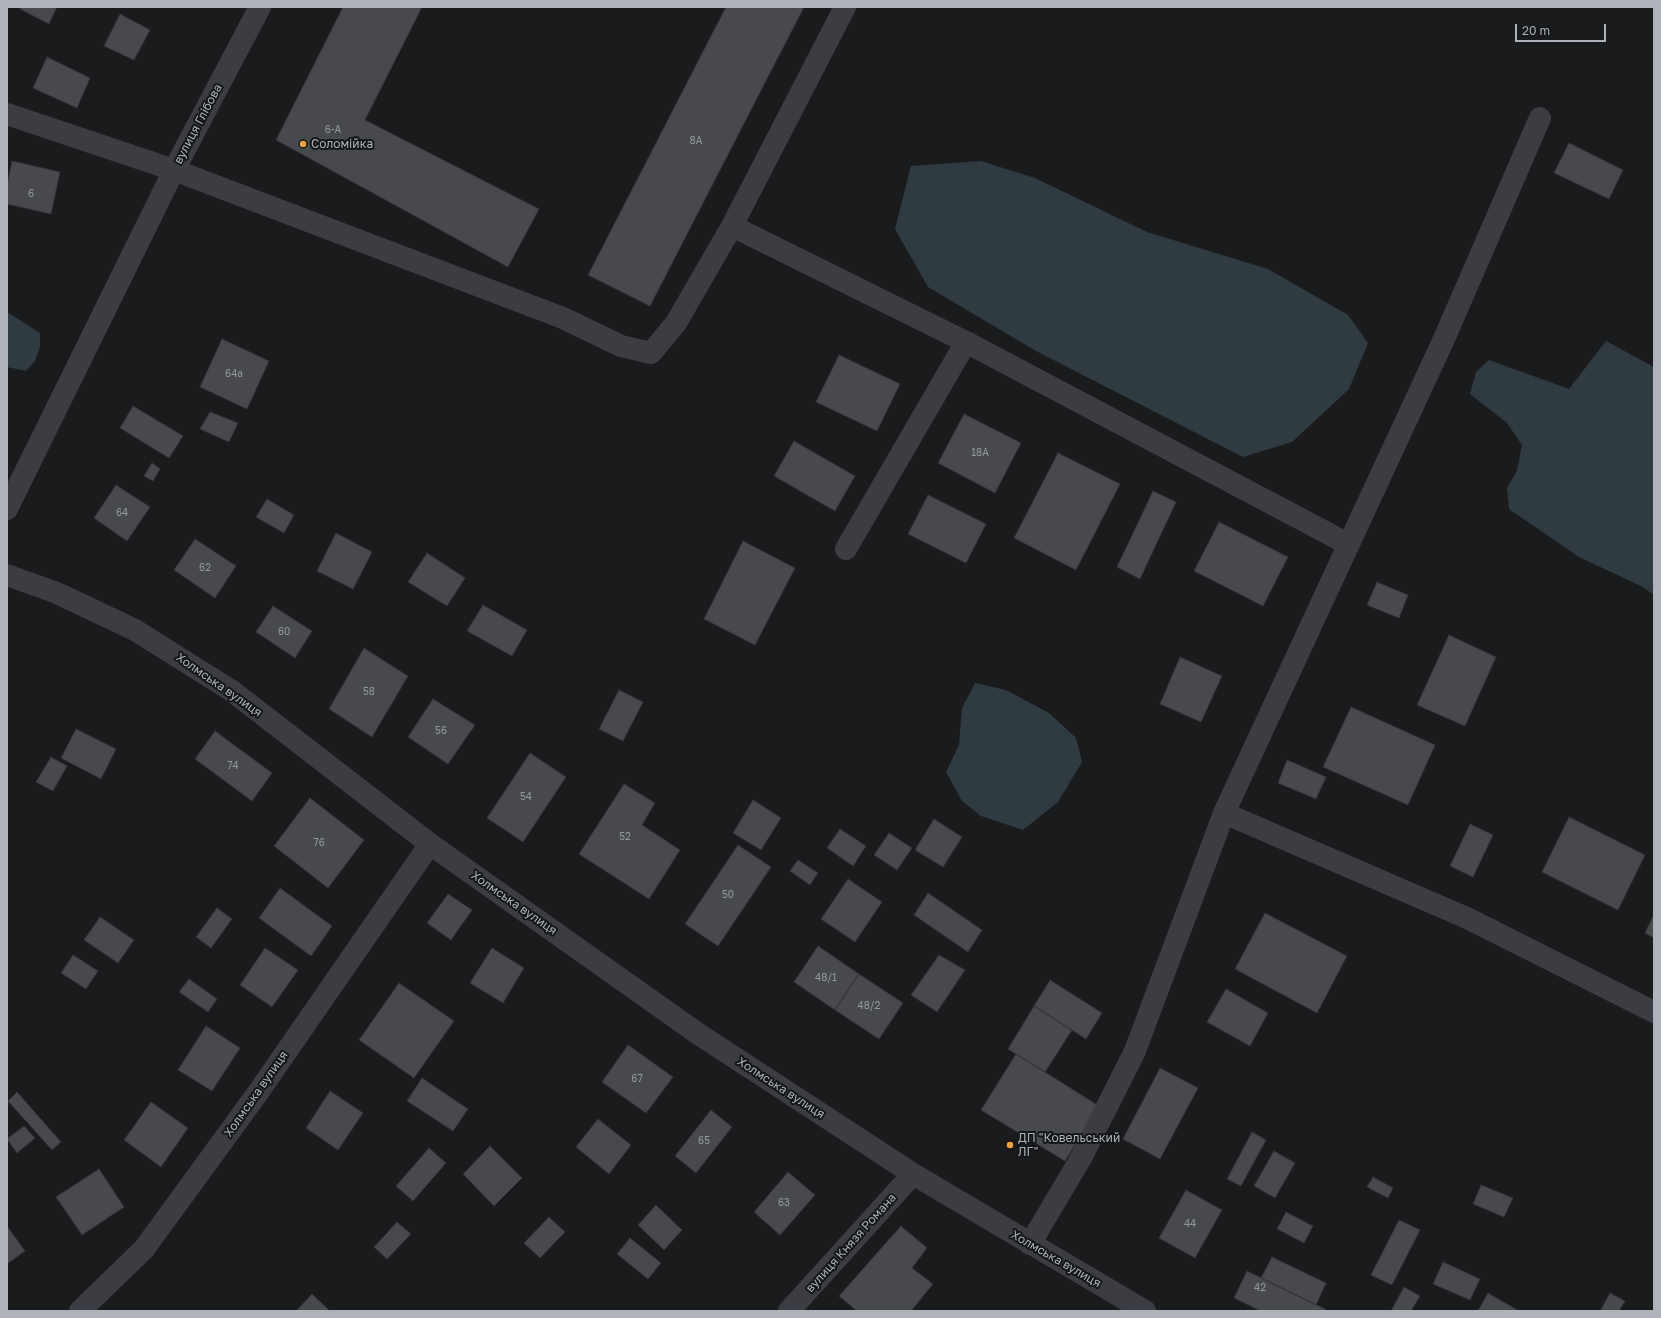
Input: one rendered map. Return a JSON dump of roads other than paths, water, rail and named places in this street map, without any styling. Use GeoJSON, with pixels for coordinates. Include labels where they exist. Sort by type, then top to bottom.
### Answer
{"type":"FeatureCollection","features":[{"type":"Feature","properties":{"kind":"street","name":"вулиця Глібова"},"geometry":{"type":"LineString","coordinates":[[7,114],[174,170],[260,7]]}},
{"type":"Feature","properties":{"kind":"street"},"geometry":{"type":"LineString","coordinates":[[7,509],[174,170],[563,318],[621,346],[651,354],[676,323],[732,226],[845,7]]}},
{"type":"Feature","properties":{"kind":"street"},"geometry":{"type":"LineString","coordinates":[[1030,1244],[1081,1158],[1135,1051],[1224,813],[1444,339],[1540,118]]}},
{"type":"Feature","properties":{"kind":"street"},"geometry":{"type":"LineString","coordinates":[[732,226],[966,342],[1348,544]]}},
{"type":"Feature","properties":{"kind":"street"},"geometry":{"type":"LineString","coordinates":[[846,549],[966,342]]}},
{"type":"Feature","properties":{"kind":"street","name":"Холмська вулиця"},"geometry":{"type":"LineString","coordinates":[[7,575],[57,592],[136,630],[232,691],[430,844],[697,1033],[913,1174],[1145,1311]]}},
{"type":"Feature","properties":{"kind":"street"},"geometry":{"type":"LineString","coordinates":[[1224,813],[1467,918],[1654,1012]]}},
{"type":"Feature","properties":{"kind":"street","name":"Холмська вулиця"},"geometry":{"type":"LineString","coordinates":[[80,1311],[144,1249],[257,1094],[430,844]]}},
{"type":"Feature","properties":{"kind":"street","name":"вулиця Князя Романа"},"geometry":{"type":"LineString","coordinates":[[789,1311],[913,1174]]}},
{"type":"Feature","properties":{"kind":"place","name":"Соломійка"},"geometry":{"type":"Point","coordinates":[303,144]}},
{"type":"Feature","properties":{"kind":"place","name":"ДП \"Ковельський ЛГ\""},"geometry":{"type":"Point","coordinates":[1010,1145]}}]}
